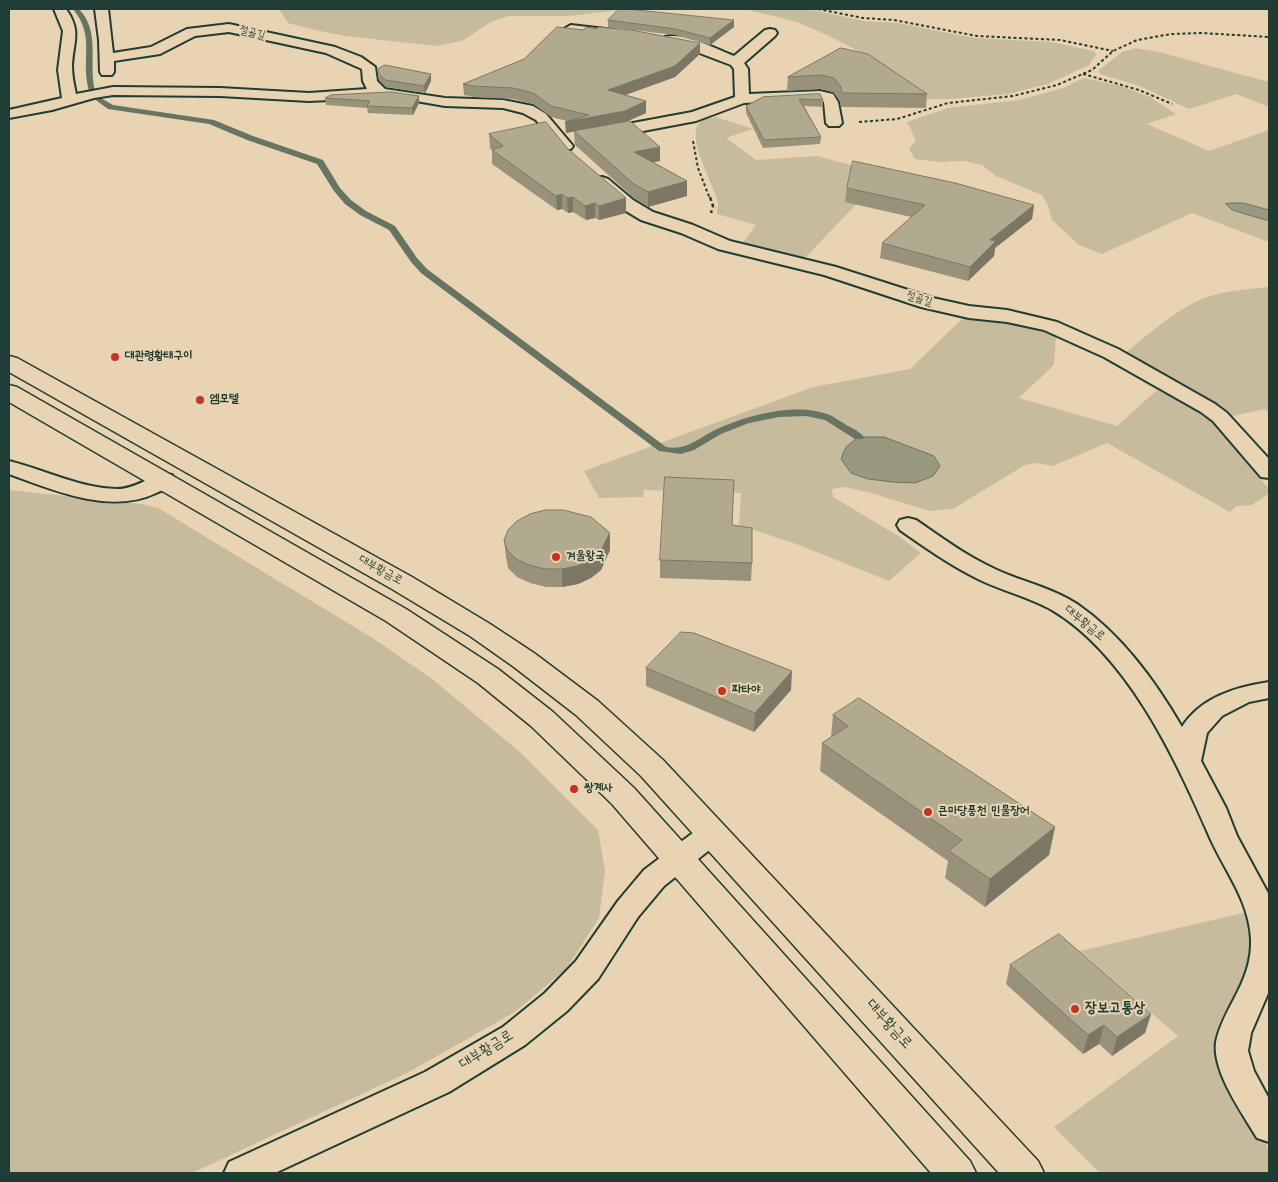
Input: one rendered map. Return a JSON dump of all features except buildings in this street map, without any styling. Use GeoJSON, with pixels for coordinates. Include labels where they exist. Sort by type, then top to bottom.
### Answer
{"type":"FeatureCollection","features":[{"type":"Feature","properties":{"kind":"main road","name":"대부황금로"},"geometry":{"type":"LineString","coordinates":[[9,363],[402,583],[480,630],[524,660],[587,708],[652,768],[1024,1173]]}},
{"type":"Feature","properties":{"kind":"main road"},"geometry":{"type":"LineString","coordinates":[[9,392],[396,615],[488,676],[581,754],[623,796],[956,1173]]}},
{"type":"Feature","properties":{"kind":"lane"},"geometry":{"type":"LineString","coordinates":[[60,9],[70,23],[70,37],[65,65],[70,101]]}},
{"type":"Feature","properties":{"kind":"lane"},"geometry":{"type":"LineString","coordinates":[[102,9],[107,58],[107,92]]}},
{"type":"Feature","properties":{"kind":"lane","name":"절골길"},"geometry":{"type":"LineString","coordinates":[[107,58],[155,51],[192,32],[229,28],[311,45],[356,60],[368,67],[370,82],[380,92]]}},
{"type":"Feature","properties":{"kind":"lane"},"geometry":{"type":"LineString","coordinates":[[572,29],[626,35]]}},
{"type":"Feature","properties":{"kind":"lane"},"geometry":{"type":"LineString","coordinates":[[736,62],[770,33]]}},
{"type":"Feature","properties":{"kind":"lane"},"geometry":{"type":"LineString","coordinates":[[654,38],[684,42],[736,62],[741,69],[742,99]]}},
{"type":"Feature","properties":{"kind":"lane"},"geometry":{"type":"LineString","coordinates":[[9,114],[107,92],[220,92],[309,97],[380,92],[445,102],[521,107],[535,112],[541,117],[576,159]]}},
{"type":"Feature","properties":{"kind":"lane"},"geometry":{"type":"LineString","coordinates":[[560,141],[696,116],[742,99],[820,95],[828,97],[831,102],[834,123]]}},
{"type":"Feature","properties":{"kind":"lane","name":"절골길"},"geometry":{"type":"LineString","coordinates":[[591,172],[637,211],[700,235],[761,255],[839,274],[928,304],[1022,319],[1069,333],[1208,408],[1220,417],[1269,472]]}},
{"type":"Feature","properties":{"kind":"lane"},"geometry":{"type":"LineString","coordinates":[[9,467],[66,487],[108,494],[130,495],[143,492],[164,480]]}},
{"type":"Feature","properties":{"kind":"lane","name":"대부황금로"},"geometry":{"type":"LineString","coordinates":[[908,525],[949,554],[977,570],[1068,609],[1092,628],[1116,652],[1154,704],[1211,805],[1223,835],[1259,905],[1266,939],[1262,974],[1237,1029],[1232,1049],[1240,1078],[1269,1128]]}},
{"type":"Feature","properties":{"kind":"lane"},"geometry":{"type":"LineString","coordinates":[[1188,762],[1194,730],[1213,710],[1242,695],[1269,690]]}},
{"type":"Feature","properties":{"kind":"lane","name":"대부황금로"},"geometry":{"type":"LineString","coordinates":[[241,1173],[437,1082],[514,1036],[556,1002],[587,970],[636,898],[654,878],[712,833]]}},
{"type":"Feature","properties":{"kind":"path"},"geometry":{"type":"LineString","coordinates":[[818,9],[863,18],[894,20],[977,36],[1060,40],[1113,51]]}},
{"type":"Feature","properties":{"kind":"path"},"geometry":{"type":"LineString","coordinates":[[834,123],[897,119],[948,102],[1021,94],[1057,85],[1092,70],[1113,51],[1137,40],[1170,34],[1202,33],[1269,37]]}},
{"type":"Feature","properties":{"kind":"path"},"geometry":{"type":"LineString","coordinates":[[1082,74],[1126,85],[1172,104]]}},
{"type":"Feature","properties":{"kind":"path"},"geometry":{"type":"LineString","coordinates":[[696,116],[692,130],[694,158],[698,173],[713,206],[705,228],[700,235]]}},
{"type":"Feature","properties":{"kind":"shaded area"},"geometry":{"type":"Polygon","coordinates":[[[279,9],[626,9],[569,16],[508,16],[491,22],[462,41],[437,46],[345,36],[315,30],[288,23],[279,9]]]}},
{"type":"Feature","properties":{"kind":"shaded area"},"geometry":{"type":"Polygon","coordinates":[[[745,9],[807,9],[864,21],[898,23],[974,38],[1051,42],[1094,51],[1096,55],[1089,65],[1048,84],[1008,94],[950,99],[925,99],[858,51],[827,35],[797,22],[745,9]]]}},
{"type":"Feature","properties":{"kind":"shaded area"},"geometry":{"type":"Polygon","coordinates":[[[1135,48],[1159,52],[1269,82],[1269,107],[1236,94],[1189,109],[1140,86],[1100,74],[1099,70],[1122,52],[1135,48]]]}},
{"type":"Feature","properties":{"kind":"shaded area"},"geometry":{"type":"Polygon","coordinates":[[[1084,78],[1121,86],[1150,97],[1176,114],[1147,124],[1209,151],[1269,130],[1269,210],[1243,203],[1232,210],[1269,221],[1269,242],[1192,213],[1102,254],[1079,245],[1052,220],[1042,195],[996,176],[982,165],[964,161],[941,162],[915,159],[909,149],[916,140],[907,122],[948,108],[1019,100],[1063,88],[1084,78]]]}},
{"type":"Feature","properties":{"kind":"shaded area"},"geometry":{"type":"Polygon","coordinates":[[[716,117],[753,129],[726,138],[756,160],[817,156],[885,174],[803,260],[740,246],[756,225],[717,214],[718,203],[716,196],[698,149],[696,128],[701,121],[716,117]]]}},
{"type":"Feature","properties":{"kind":"shaded area"},"geometry":{"type":"Polygon","coordinates":[[[1243,203],[1269,210],[1269,221],[1232,210],[1226,204],[1243,203]]]}},
{"type":"Feature","properties":{"kind":"shaded area"},"geometry":{"type":"Polygon","coordinates":[[[1269,287],[1269,412],[1265,409],[1228,417],[1210,403],[1125,353],[1169,318],[1197,301],[1223,293],[1269,287]]]}},
{"type":"Feature","properties":{"kind":"shaded area"},"geometry":{"type":"Polygon","coordinates":[[[964,317],[1037,327],[1056,335],[1054,365],[1019,398],[1117,426],[1157,390],[1208,415],[1269,489],[1269,493],[1252,505],[1237,506],[1230,512],[1107,443],[1053,466],[1037,463],[1025,465],[953,509],[929,511],[868,492],[844,487],[832,489],[833,497],[900,537],[921,553],[889,581],[799,545],[739,525],[741,493],[644,490],[643,497],[599,498],[584,471],[813,387],[910,369],[964,317]],[[859,437],[851,473],[868,479],[893,482],[934,456],[859,437]]]}},
{"type":"Feature","properties":{"kind":"shaded area"},"geometry":{"type":"Polygon","coordinates":[[[859,437],[884,437],[934,456],[940,466],[933,476],[915,483],[868,479],[851,473],[841,459],[846,447],[859,437]]]}},
{"type":"Feature","properties":{"kind":"shaded area"},"geometry":{"type":"Polygon","coordinates":[[[9,490],[141,504],[158,508],[371,637],[431,678],[521,753],[598,830],[605,871],[599,918],[567,968],[515,1012],[407,1073],[192,1173],[9,1173],[9,490]]]}},
{"type":"Feature","properties":{"kind":"shaded area"},"geometry":{"type":"Polygon","coordinates":[[[1247,912],[1254,934],[1238,1095],[1269,1150],[1269,1173],[1100,1173],[1054,1127],[1178,1036],[1080,951],[1247,912]]]}},
{"type":"Feature","properties":{"kind":"waterway"},"geometry":{"type":"LineString","coordinates":[[76,9],[88,27],[88,70],[92,91]]}},
{"type":"Feature","properties":{"kind":"waterway"},"geometry":{"type":"LineString","coordinates":[[95,97],[111,107],[211,122],[250,138],[320,162],[337,189],[348,202],[363,213],[392,228],[424,271],[663,449],[677,452],[690,448],[718,432],[746,421],[779,414],[806,413],[828,418],[859,437]]}},
{"type":"Feature","properties":{"kind":"place","name":"대관령황태구이"},"geometry":{"type":"Point","coordinates":[115,357]}},
{"type":"Feature","properties":{"kind":"place","name":"엠모텔"},"geometry":{"type":"Point","coordinates":[200,400]}},
{"type":"Feature","properties":{"kind":"place","name":"겨울왕국"},"geometry":{"type":"Point","coordinates":[556,557]}},
{"type":"Feature","properties":{"kind":"place","name":"파타야"},"geometry":{"type":"Point","coordinates":[722,691]}},
{"type":"Feature","properties":{"kind":"place","name":"쌍계사"},"geometry":{"type":"Point","coordinates":[574,789]}},
{"type":"Feature","properties":{"kind":"place","name":"큰마당풍천 민물장어"},"geometry":{"type":"Point","coordinates":[928,812]}},
{"type":"Feature","properties":{"kind":"place","name":"장보고통상"},"geometry":{"type":"Point","coordinates":[1075,1009]}}]}
